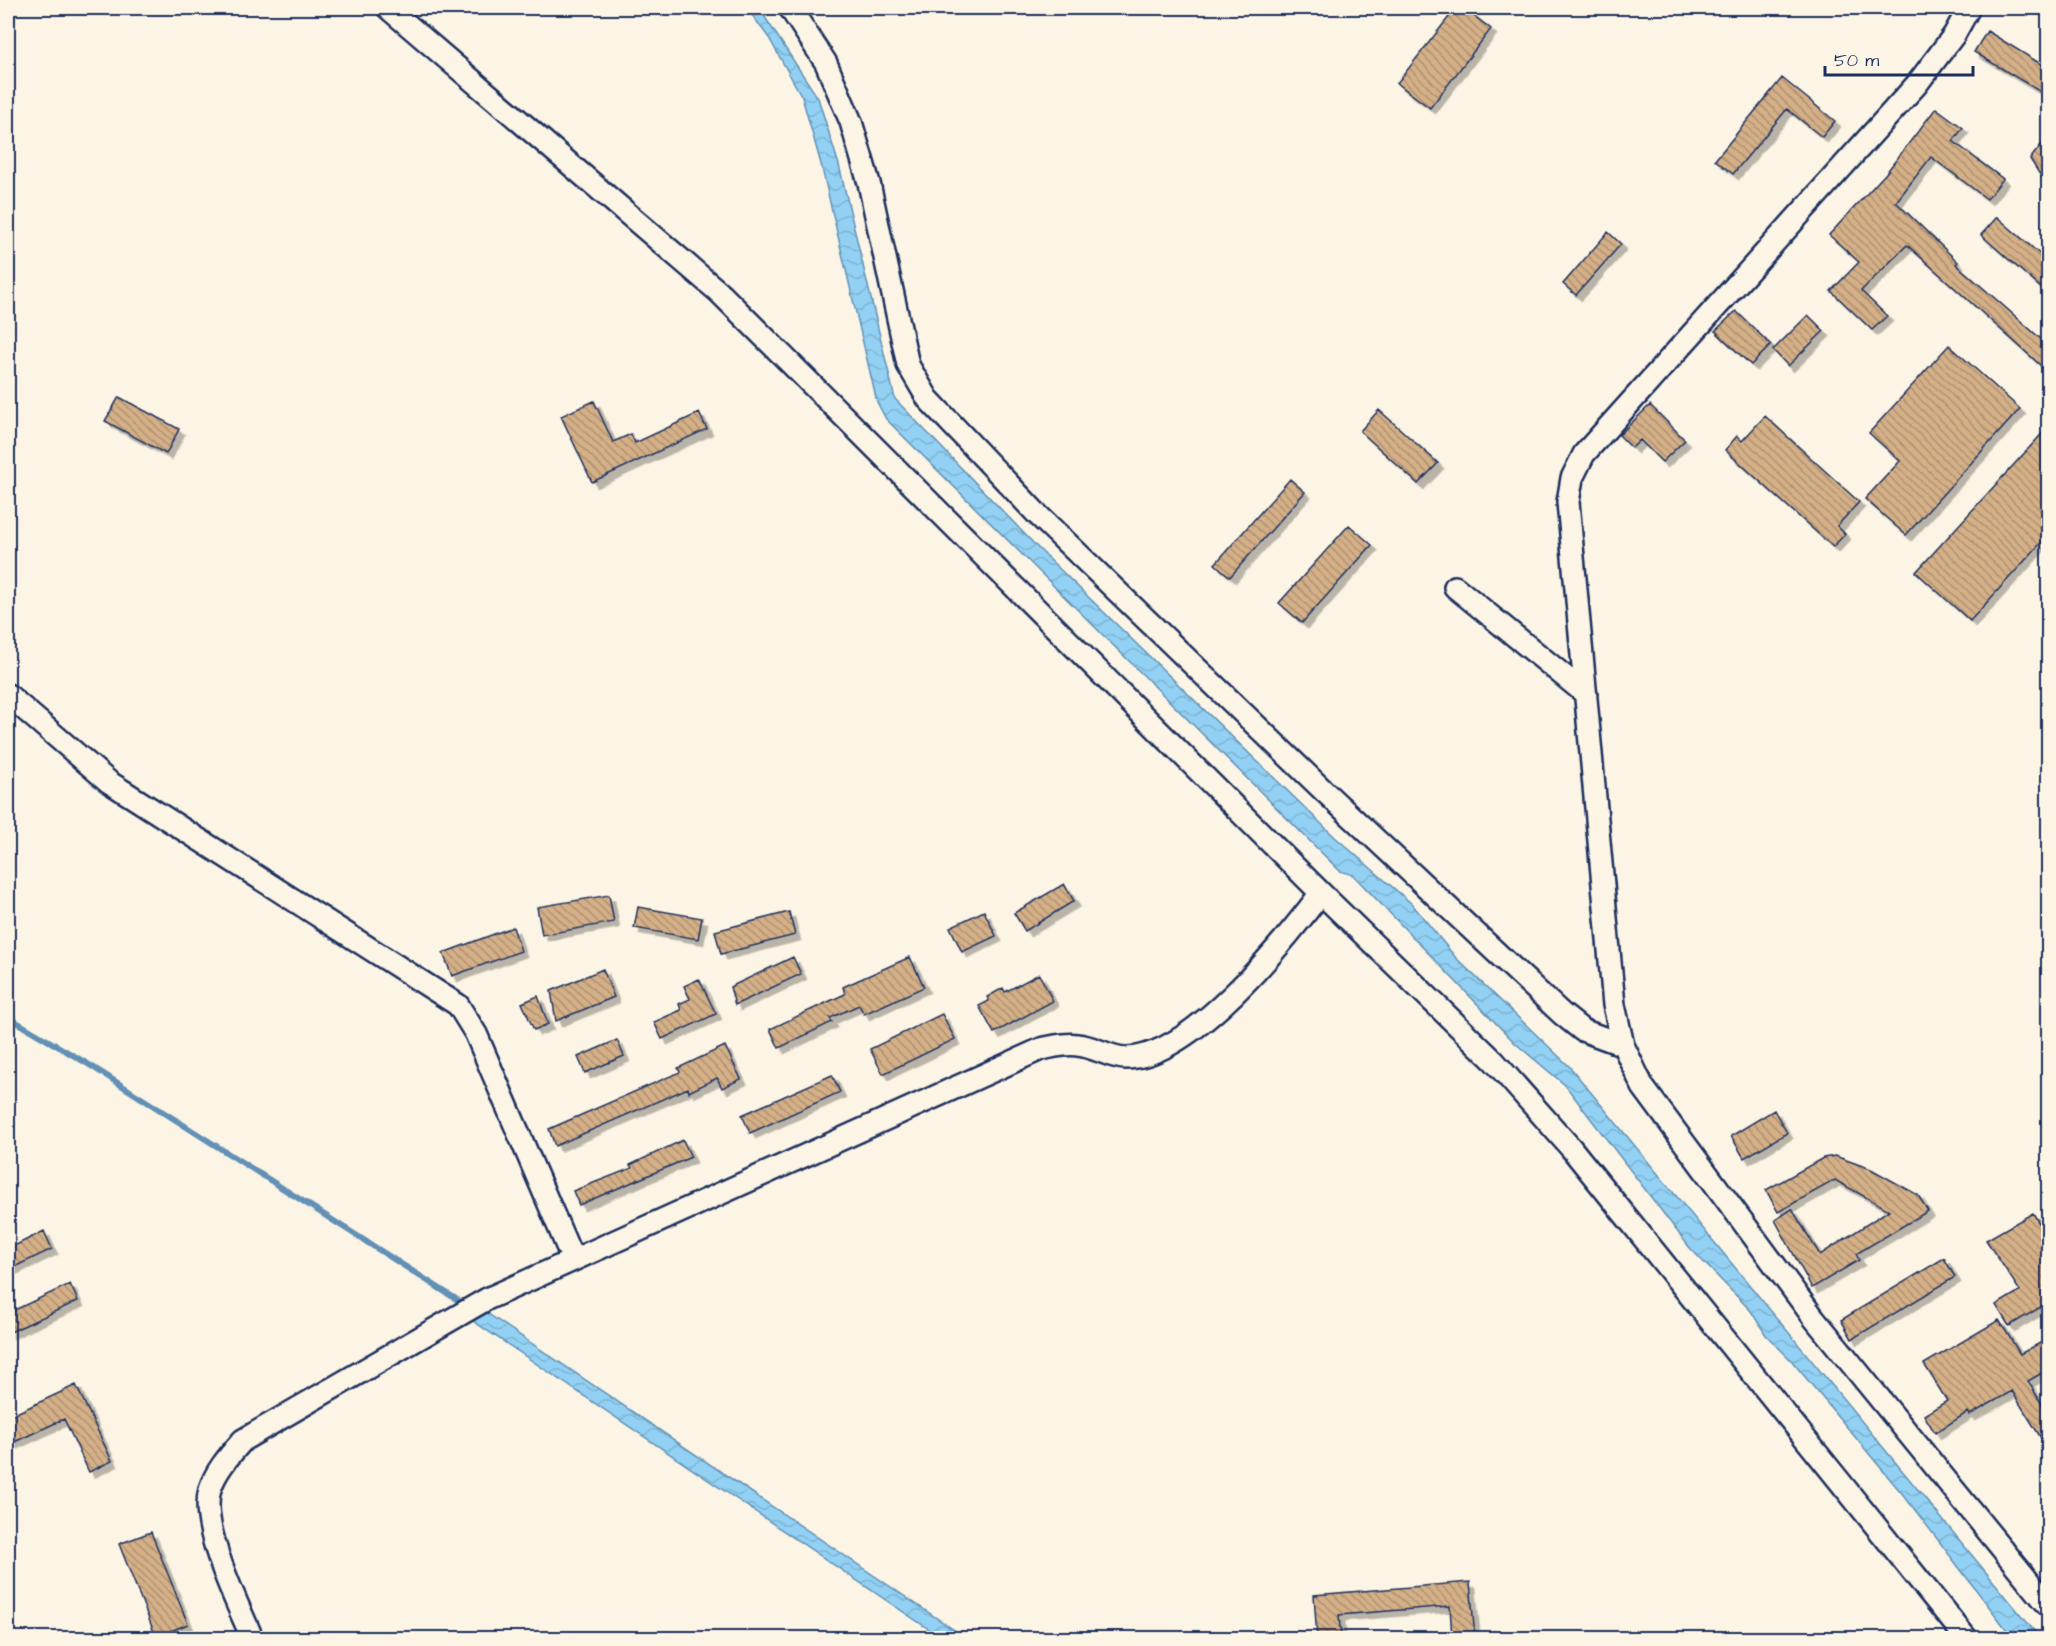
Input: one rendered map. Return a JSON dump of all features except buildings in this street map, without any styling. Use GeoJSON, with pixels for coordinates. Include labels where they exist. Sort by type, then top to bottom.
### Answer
{"type":"FeatureCollection","features":[{"type":"Feature","properties":{"kind":"street"},"geometry":{"type":"LineString","coordinates":[[388,8],[720,293],[1321,893],[1494,1061],[1571,1148],[1966,1638]]}},
{"type":"Feature","properties":{"kind":"street"},"geometry":{"type":"LineString","coordinates":[[790,8],[826,63],[851,122],[869,183],[908,365],[928,399],[1047,523],[1325,792],[1562,1014],[1582,1030],[1623,1045]]}},
{"type":"Feature","properties":{"kind":"street"},"geometry":{"type":"LineString","coordinates":[[1969,8],[1954,35],[1917,84],[1584,454],[1572,478],[1568,502],[1614,1005],[1623,1045],[1643,1087],[1814,1318],[2049,1605]]}},
{"type":"Feature","properties":{"kind":"street"},"geometry":{"type":"LineString","coordinates":[[1455,587],[1586,694]]}},
{"type":"Feature","properties":{"kind":"street"},"geometry":{"type":"LineString","coordinates":[[8,694],[109,782],[458,1005],[476,1034],[573,1260]]}},
{"type":"Feature","properties":{"kind":"street"},"geometry":{"type":"LineString","coordinates":[[252,1638],[213,1538],[207,1513],[210,1490],[224,1461],[243,1440],[487,1299],[1041,1049],[1077,1044],[1126,1058],[1157,1051],[1188,1033],[1241,987],[1321,893]]}},
{"type":"Feature","properties":{"kind":"water"},"geometry":{"type":"Polygon","coordinates":[[[747,8],[759,8],[818,98],[839,165],[895,399],[1039,549],[1335,837],[1412,904],[1456,958],[1570,1067],[2040,1638],[2013,1638],[1905,1497],[1791,1360],[1766,1335],[1751,1311],[1690,1248],[1565,1085],[1515,1043],[1353,875],[1340,871],[886,419],[877,402],[821,164],[802,97],[769,38],[747,8]]]}},
{"type":"Feature","properties":{"kind":"water"},"geometry":{"type":"Polygon","coordinates":[[[481,1309],[966,1638],[942,1638],[473,1321],[469,1312],[481,1309]]]}},
{"type":"Feature","properties":{"kind":"waterway"},"geometry":{"type":"LineString","coordinates":[[8,1017],[88,1064],[467,1306]]}}]}
